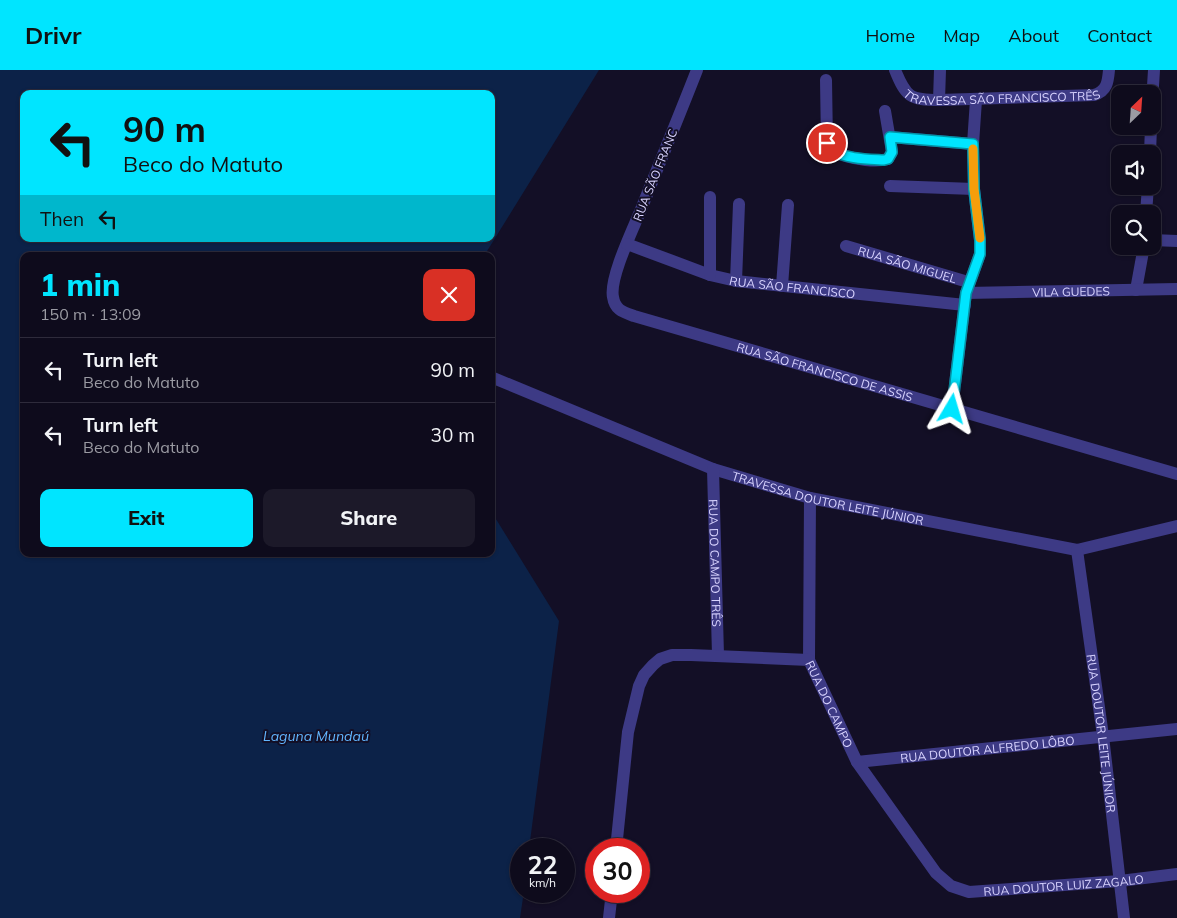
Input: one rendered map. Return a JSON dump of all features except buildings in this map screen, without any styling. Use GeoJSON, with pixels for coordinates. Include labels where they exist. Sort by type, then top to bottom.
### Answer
{"type":"FeatureCollection","features":[{"type":"Feature","properties":{"kind":"street","name":"RUA SÃO FRANC"},"geometry":{"type":"LineString","coordinates":[[614,281],[697,70]]}},
{"type":"Feature","properties":{"kind":"street","name":"TRAVESSA SÃO FRANCISCO TRÊS"},"geometry":{"type":"LineString","coordinates":[[895,70],[903,88],[910,96],[917,100],[976,100],[1101,93],[1108,82],[1109,70]]}},
{"type":"Feature","properties":{"kind":"street"},"geometry":{"type":"LineString","coordinates":[[939,100],[940,70]]}},
{"type":"Feature","properties":{"kind":"street"},"geometry":{"type":"LineString","coordinates":[[1153,85],[1154,70]]}},
{"type":"Feature","properties":{"kind":"street"},"geometry":{"type":"LineString","coordinates":[[826,80],[827,143],[831,150],[859,159],[888,159],[892,152],[885,111]]}},
{"type":"Feature","properties":{"kind":"street"},"geometry":{"type":"LineString","coordinates":[[952,409],[966,293],[977,263],[980,247],[974,189],[973,144],[976,100]]}},
{"type":"Feature","properties":{"kind":"street"},"geometry":{"type":"LineString","coordinates":[[890,137],[973,144]]}},
{"type":"Feature","properties":{"kind":"street"},"geometry":{"type":"LineString","coordinates":[[890,186],[974,189]]}},
{"type":"Feature","properties":{"kind":"street"},"geometry":{"type":"LineString","coordinates":[[710,197],[710,274]]}},
{"type":"Feature","properties":{"kind":"street"},"geometry":{"type":"LineString","coordinates":[[736,281],[739,204]]}},
{"type":"Feature","properties":{"kind":"street"},"geometry":{"type":"LineString","coordinates":[[782,286],[788,205]]}},
{"type":"Feature","properties":{"kind":"street"},"geometry":{"type":"LineString","coordinates":[[1161,240],[1177,241]]}},
{"type":"Feature","properties":{"kind":"street","name":"RUA SÃO FRANCISCO"},"geometry":{"type":"LineString","coordinates":[[627,244],[710,274],[736,281],[782,286],[966,293]]}},
{"type":"Feature","properties":{"kind":"street","name":"RUA SÃO MIGUEL"},"geometry":{"type":"LineString","coordinates":[[846,246],[966,293]]}},
{"type":"Feature","properties":{"kind":"street"},"geometry":{"type":"LineString","coordinates":[[1136,290],[1142,255]]}},
{"type":"Feature","properties":{"kind":"street","name":"RUA SÃO FRANCISCO DE ASSIS"},"geometry":{"type":"LineString","coordinates":[[614,281],[612,295],[615,306],[634,316],[1177,474]]}},
{"type":"Feature","properties":{"kind":"street","name":"VILA GUEDES"},"geometry":{"type":"LineString","coordinates":[[966,293],[1177,289]]}},
{"type":"Feature","properties":{"kind":"street","name":"TRAVESSA DOUTOR LEITE JÚNIOR"},"geometry":{"type":"LineString","coordinates":[[495,379],[713,469],[810,498],[1077,550],[1177,526]]}},
{"type":"Feature","properties":{"kind":"street","name":"RUA DO CAMPO TRÊS"},"geometry":{"type":"LineString","coordinates":[[713,469],[718,656]]}},
{"type":"Feature","properties":{"kind":"street"},"geometry":{"type":"LineString","coordinates":[[809,660],[810,498]]}},
{"type":"Feature","properties":{"kind":"street","name":"RUA DOUTOR LEITE JÚNIOR"},"geometry":{"type":"LineString","coordinates":[[1077,550],[1103,736],[1124,918]]}},
{"type":"Feature","properties":{"kind":"street","name":"RUA DO CAMPO"},"geometry":{"type":"LineString","coordinates":[[617,838],[628,732],[639,686],[644,675],[653,664],[660,659],[672,655],[809,660],[857,762],[936,873],[951,886]]}},
{"type":"Feature","properties":{"kind":"street","name":"RUA DOUTOR ALFREDO LÔBO"},"geometry":{"type":"LineString","coordinates":[[857,762],[1177,728]]}},
{"type":"Feature","properties":{"kind":"street","name":"RUA DOUTOR LUIZ ZAGALO"},"geometry":{"type":"LineString","coordinates":[[951,886],[969,892],[1120,881],[1177,874]]}},
{"type":"Feature","properties":{"kind":"street"},"geometry":{"type":"LineString","coordinates":[[609,918],[611,903]]}},
{"type":"Feature","properties":{"kind":"water","name":"Laguna Mundaú"},"geometry":{"type":"Polygon","coordinates":[[[0,70],[599,70],[495,238],[495,90],[20,90],[20,242],[493,242],[486,252],[20,252],[20,557],[495,557],[495,517],[559,621],[530,838],[510,838],[510,903],[522,903],[520,918],[0,918],[0,70]]]}},
{"type":"Feature","properties":{"kind":"slow traffic"},"geometry":{"type":"LineString","coordinates":[[973,149],[974,189],[980,238]]}},
{"type":"Feature","properties":{"kind":"route"},"geometry":{"type":"LineString","coordinates":[[827,143],[831,150],[846,156],[859,159],[884,160],[888,159],[892,152],[890,137],[973,144],[974,189],[980,254],[968,282],[966,293],[952,409]]}}]}
